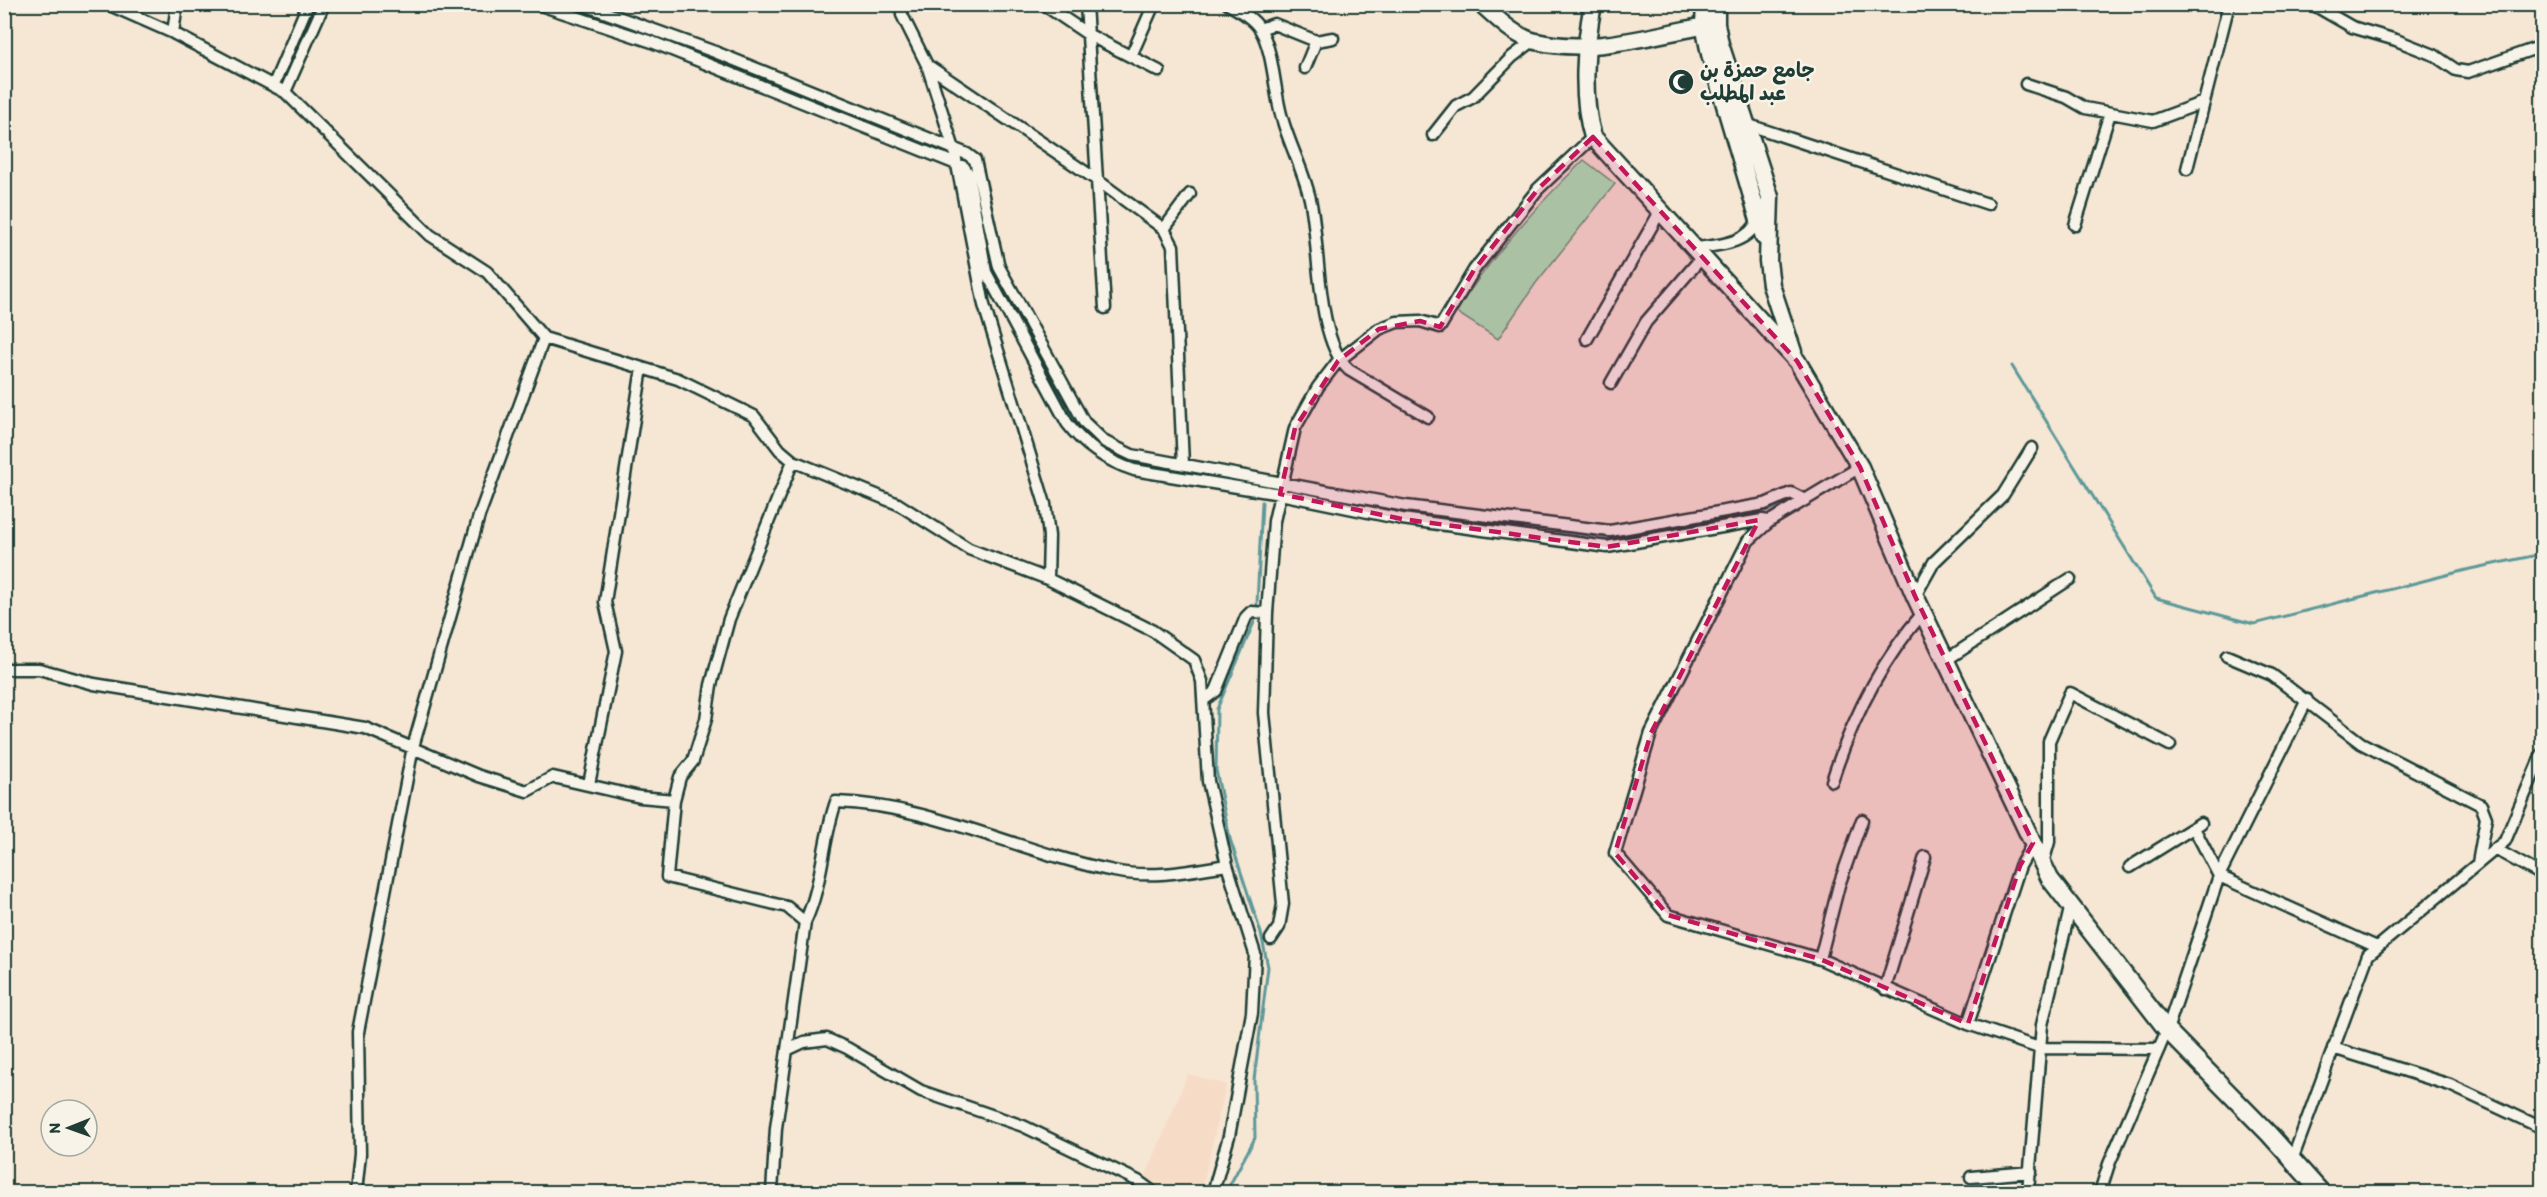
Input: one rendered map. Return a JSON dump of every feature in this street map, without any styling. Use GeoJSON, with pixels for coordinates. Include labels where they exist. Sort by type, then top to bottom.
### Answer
{"type":"FeatureCollection","features":[{"type":"Feature","properties":{"kind":"main road"},"geometry":{"type":"LineString","coordinates":[[1482,4],[1513,31],[1533,41],[1588,45],[1641,40],[1710,25]]}},
{"type":"Feature","properties":{"kind":"main road"},"geometry":{"type":"LineString","coordinates":[[1593,4],[1588,45],[1588,118],[1593,137],[1797,361]]}},
{"type":"Feature","properties":{"kind":"main road"},"geometry":{"type":"LineString","coordinates":[[1705,4],[1760,218],[1778,311],[1797,361],[1860,467],[1915,596],[2050,879],[2167,1030],[2322,1192]]}},
{"type":"Feature","properties":{"kind":"main road"},"geometry":{"type":"LineString","coordinates":[[1716,4],[1710,25],[1720,44],[1770,197],[1768,253]]}},
{"type":"Feature","properties":{"kind":"street"},"geometry":{"type":"LineString","coordinates":[[107,4],[173,33],[274,84],[285,92],[430,235],[487,272],[544,338],[678,379],[754,416],[780,450],[793,460],[898,504],[969,549],[1048,579],[1153,631],[1194,660],[1202,681],[1205,699],[1207,772],[1227,865],[1255,954],[1252,1013],[1229,1136],[1213,1192]]}},
{"type":"Feature","properties":{"kind":"street"},"geometry":{"type":"LineString","coordinates":[[173,33],[177,4]]}},
{"type":"Feature","properties":{"kind":"street"},"geometry":{"type":"LineString","coordinates":[[274,84],[308,4]]}},
{"type":"Feature","properties":{"kind":"street"},"geometry":{"type":"LineString","coordinates":[[285,92],[324,4]]}},
{"type":"Feature","properties":{"kind":"street"},"geometry":{"type":"LineString","coordinates":[[537,4],[652,42],[964,167],[968,172],[986,272],[1066,423],[1075,434],[1107,459],[1134,470],[1280,494],[1402,519],[1607,547],[1762,520],[1770,521]]}},
{"type":"Feature","properties":{"kind":"street"},"geometry":{"type":"LineString","coordinates":[[582,4],[657,30],[954,149],[975,160],[999,267],[1084,422],[1105,442],[1132,455],[1283,481],[1406,506],[1610,531],[1765,504],[1791,493],[1805,500]]}},
{"type":"Feature","properties":{"kind":"street"},"geometry":{"type":"LineString","coordinates":[[902,4],[902,15],[927,65],[954,149],[984,305],[1045,504],[1049,536],[1048,579]]}},
{"type":"Feature","properties":{"kind":"street"},"geometry":{"type":"LineString","coordinates":[[1042,4],[1089,35],[1159,71]]}},
{"type":"Feature","properties":{"kind":"street"},"geometry":{"type":"LineString","coordinates":[[1086,4],[1105,308]]}},
{"type":"Feature","properties":{"kind":"street"},"geometry":{"type":"LineString","coordinates":[[1131,56],[1154,4]]}},
{"type":"Feature","properties":{"kind":"street"},"geometry":{"type":"LineString","coordinates":[[1228,4],[1247,15],[1260,30],[1281,117],[1311,203],[1315,251],[1328,328],[1338,361],[1349,370],[1428,417]]}},
{"type":"Feature","properties":{"kind":"street"},"geometry":{"type":"LineString","coordinates":[[2187,169],[2229,4]]}},
{"type":"Feature","properties":{"kind":"street"},"geometry":{"type":"LineString","coordinates":[[2312,4],[2352,27],[2434,55],[2456,70],[2468,72],[2542,46]]}},
{"type":"Feature","properties":{"kind":"street"},"geometry":{"type":"LineString","coordinates":[[1260,30],[1274,24],[1316,41],[1333,38]]}},
{"type":"Feature","properties":{"kind":"street"},"geometry":{"type":"LineString","coordinates":[[652,42],[657,30]]}},
{"type":"Feature","properties":{"kind":"street"},"geometry":{"type":"LineString","coordinates":[[1305,68],[1316,41]]}},
{"type":"Feature","properties":{"kind":"street"},"geometry":{"type":"LineString","coordinates":[[1433,135],[1456,106],[1473,97],[1512,57],[1533,41]]}},
{"type":"Feature","properties":{"kind":"street"},"geometry":{"type":"LineString","coordinates":[[927,65],[1097,180],[1164,230],[1173,246],[1183,464]]}},
{"type":"Feature","properties":{"kind":"street"},"geometry":{"type":"LineString","coordinates":[[2026,84],[2066,97],[2085,108],[2154,121],[2204,102]]}},
{"type":"Feature","properties":{"kind":"street"},"geometry":{"type":"LineString","coordinates":[[2074,225],[2110,112]]}},
{"type":"Feature","properties":{"kind":"street"},"geometry":{"type":"LineString","coordinates":[[1746,124],[1988,204]]}},
{"type":"Feature","properties":{"kind":"street"},"geometry":{"type":"LineString","coordinates":[[1270,939],[1279,927],[1283,904],[1264,714],[1267,613],[1274,521],[1296,428],[1318,387],[1338,361],[1379,329],[1397,322],[1420,321],[1440,327],[1474,270],[1538,189],[1593,137]]}},
{"type":"Feature","properties":{"kind":"street"},"geometry":{"type":"LineString","coordinates":[[1164,230],[1190,194]]}},
{"type":"Feature","properties":{"kind":"street"},"geometry":{"type":"LineString","coordinates":[[1587,339],[1661,210]]}},
{"type":"Feature","properties":{"kind":"street"},"geometry":{"type":"LineString","coordinates":[[1611,383],[1646,322],[1700,252],[1744,238],[1755,228],[1760,218]]}},
{"type":"Feature","properties":{"kind":"street"},"geometry":{"type":"LineString","coordinates":[[356,1192],[360,1154],[358,1032],[413,747],[479,516],[544,338]]}},
{"type":"Feature","properties":{"kind":"street"},"geometry":{"type":"LineString","coordinates":[[589,784],[616,651],[605,602],[642,368]]}},
{"type":"Feature","properties":{"kind":"street"},"geometry":{"type":"LineString","coordinates":[[1915,596],[1934,562],[2003,495],[2032,448]]}},
{"type":"Feature","properties":{"kind":"street"},"geometry":{"type":"LineString","coordinates":[[793,460],[729,619],[711,685],[706,719],[693,761],[680,777],[674,800],[667,877],[787,907],[805,922]]}},
{"type":"Feature","properties":{"kind":"street"},"geometry":{"type":"LineString","coordinates":[[1860,467],[1770,521],[1748,541],[1651,733],[1615,853],[1668,915],[1820,958],[1885,989],[1968,1024],[2039,1048],[2159,1049]]}},
{"type":"Feature","properties":{"kind":"street"},"geometry":{"type":"LineString","coordinates":[[1946,660],[2070,579]]}},
{"type":"Feature","properties":{"kind":"street"},"geometry":{"type":"LineString","coordinates":[[1205,699],[1216,692],[1246,617],[1251,612],[1267,613]]}},
{"type":"Feature","properties":{"kind":"street"},"geometry":{"type":"LineString","coordinates":[[1832,781],[1847,736],[1872,684],[1899,640],[1923,613]]}},
{"type":"Feature","properties":{"kind":"street"},"geometry":{"type":"LineString","coordinates":[[2227,656],[2272,675],[2361,743],[2481,805],[2486,818],[2478,863]]}},
{"type":"Feature","properties":{"kind":"street"},"geometry":{"type":"LineString","coordinates":[[4,669],[39,669],[94,684],[365,728],[478,776],[527,791],[553,777],[640,797],[674,800]]}},
{"type":"Feature","properties":{"kind":"street"},"geometry":{"type":"LineString","coordinates":[[2043,862],[2049,842],[2049,741],[2070,693],[2170,745]]}},
{"type":"Feature","properties":{"kind":"street"},"geometry":{"type":"LineString","coordinates":[[2100,1192],[2109,1164],[2167,1030],[2219,876],[2307,700]]}},
{"type":"Feature","properties":{"kind":"street"},"geometry":{"type":"LineString","coordinates":[[2292,1160],[2368,955],[2505,841],[2542,754]]}},
{"type":"Feature","properties":{"kind":"street"},"geometry":{"type":"LineString","coordinates":[[772,1192],[776,1128],[789,1049],[805,922],[815,899],[828,823],[836,802],[859,802],[916,814],[1115,872],[1169,875],[1227,865]]}},
{"type":"Feature","properties":{"kind":"street"},"geometry":{"type":"LineString","coordinates":[[1820,958],[1839,885],[1862,820]]}},
{"type":"Feature","properties":{"kind":"street"},"geometry":{"type":"LineString","coordinates":[[2130,867],[2198,826],[2219,876],[2377,947]]}},
{"type":"Feature","properties":{"kind":"street"},"geometry":{"type":"LineString","coordinates":[[1968,1024],[2020,866],[2033,843]]}},
{"type":"Feature","properties":{"kind":"street"},"geometry":{"type":"LineString","coordinates":[[2495,849],[2542,875]]}},
{"type":"Feature","properties":{"kind":"street"},"geometry":{"type":"LineString","coordinates":[[1885,989],[1925,857]]}},
{"type":"Feature","properties":{"kind":"street"},"geometry":{"type":"LineString","coordinates":[[2028,1192],[2039,1048],[2059,944],[2071,905]]}},
{"type":"Feature","properties":{"kind":"street"},"geometry":{"type":"LineString","coordinates":[[789,1049],[804,1042],[827,1039],[847,1048],[921,1091],[1023,1126],[1138,1181],[1153,1192]]}},
{"type":"Feature","properties":{"kind":"street"},"geometry":{"type":"LineString","coordinates":[[2333,1048],[2450,1085],[2542,1128]]}},
{"type":"Feature","properties":{"kind":"street"},"geometry":{"type":"LineString","coordinates":[[1971,1177],[2031,1172]]}},
{"type":"Feature","properties":{"kind":"highlighted area"},"geometry":{"type":"Polygon","coordinates":[[[1593,137],[1797,361],[1860,467],[1915,596],[2033,843],[2020,866],[1968,1024],[1820,959],[1668,915],[1615,853],[1651,733],[1759,520],[1607,547],[1402,519],[1280,494],[1295,428],[1338,361],[1379,329],[1420,321],[1440,327],[1474,270],[1538,189],[1593,137]]]}},
{"type":"Feature","properties":{"kind":"shaded area"},"geometry":{"type":"Polygon","coordinates":[[[1188,1074],[1226,1085],[1201,1192],[1163,1192],[1145,1178],[1188,1074]]]}},
{"type":"Feature","properties":{"kind":"green space"},"geometry":{"type":"Polygon","coordinates":[[[1584,160],[1615,184],[1536,283],[1498,339],[1456,312],[1484,271],[1515,232],[1584,160]]]}},
{"type":"Feature","properties":{"kind":"waterway"},"geometry":{"type":"LineString","coordinates":[[285,75],[316,4]]}},
{"type":"Feature","properties":{"kind":"waterway"},"geometry":{"type":"LineString","coordinates":[[561,4],[643,33]]}},
{"type":"Feature","properties":{"kind":"waterway"},"geometry":{"type":"LineString","coordinates":[[664,40],[946,153]]}},
{"type":"Feature","properties":{"kind":"waterway"},"geometry":{"type":"LineString","coordinates":[[968,162],[972,170]]}},
{"type":"Feature","properties":{"kind":"waterway"},"geometry":{"type":"LineString","coordinates":[[989,262],[1067,409],[1089,437],[1100,447],[1130,462],[1217,476]]}},
{"type":"Feature","properties":{"kind":"waterway"},"geometry":{"type":"LineString","coordinates":[[2012,366],[2156,598],[2254,624],[2470,569],[2542,554]]}},
{"type":"Feature","properties":{"kind":"waterway"},"geometry":{"type":"LineString","coordinates":[[1257,604],[1262,502]]}},
{"type":"Feature","properties":{"kind":"waterway"},"geometry":{"type":"LineString","coordinates":[[1376,506],[1615,539],[1770,510],[1781,505]]}},
{"type":"Feature","properties":{"kind":"waterway"},"geometry":{"type":"LineString","coordinates":[[1226,1192],[1255,1138],[1254,1080],[1268,967],[1261,933],[1230,839],[1216,770],[1217,709],[1255,620]]}},
{"type":"Feature","properties":{"kind":"place","name":"جامع حمزة بن عبد المطلب"},"geometry":{"type":"Point","coordinates":[1681,82]}}]}
